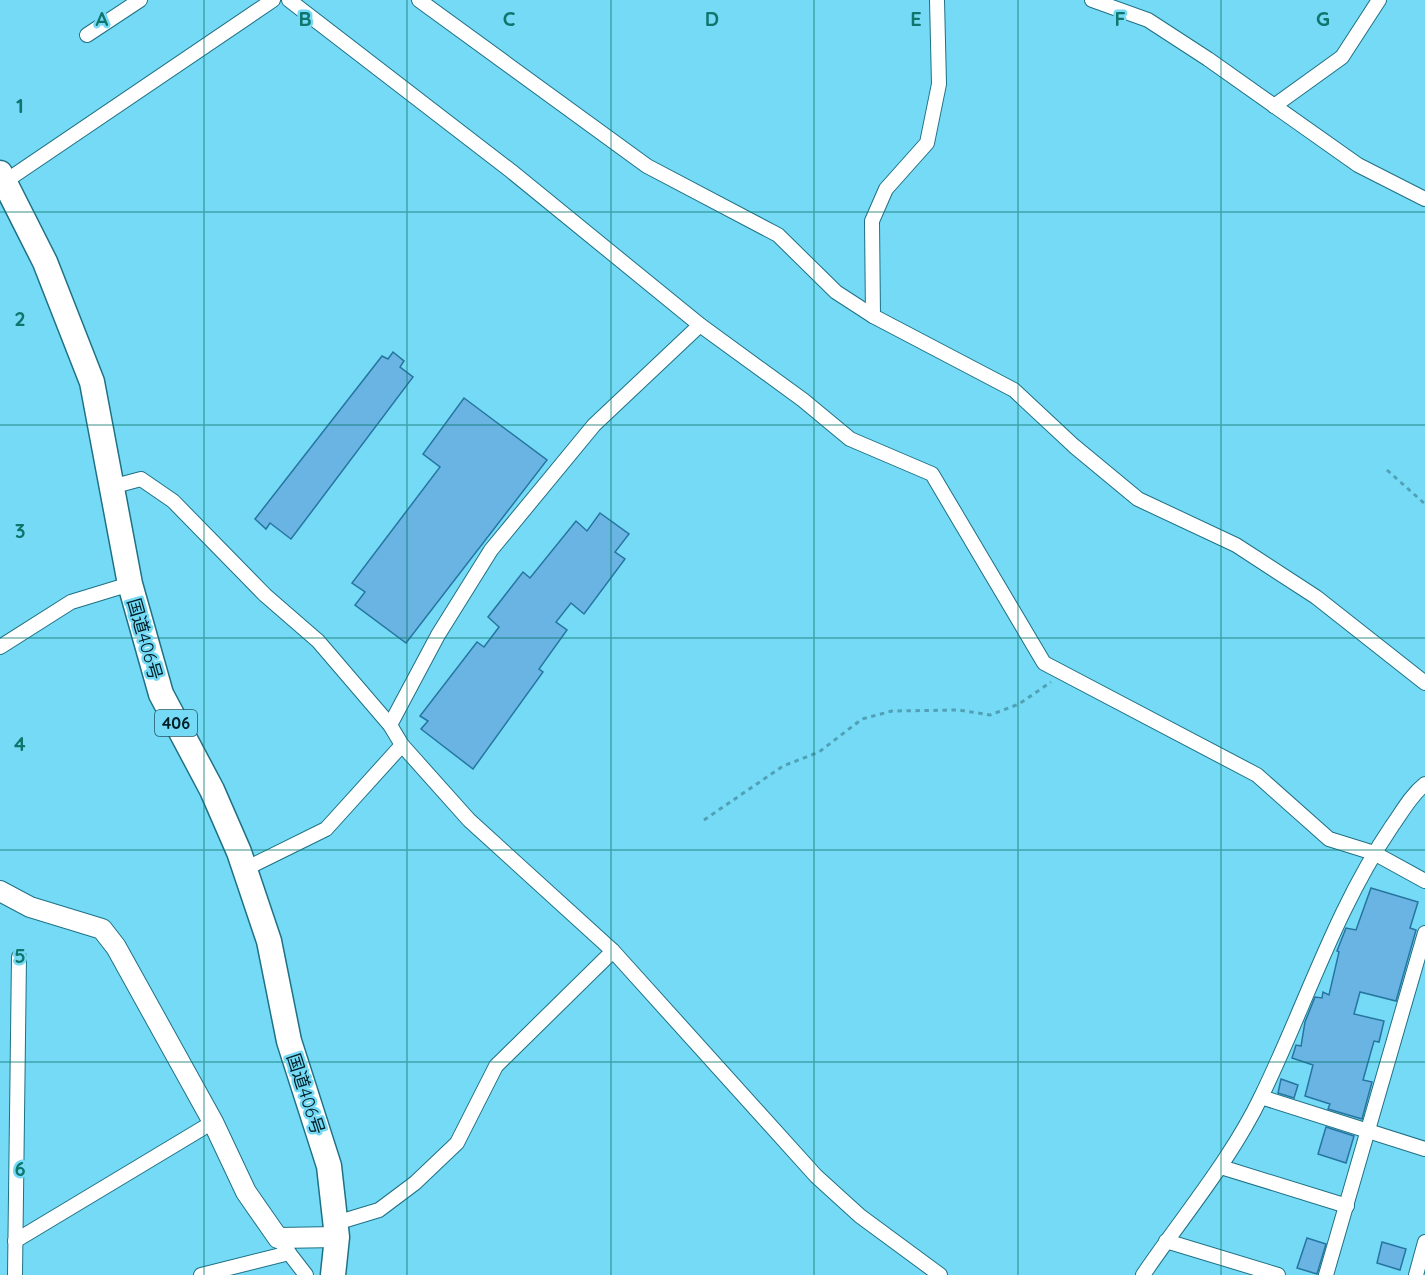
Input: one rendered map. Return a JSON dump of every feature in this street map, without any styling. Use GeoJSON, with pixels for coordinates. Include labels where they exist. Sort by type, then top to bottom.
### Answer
{"type":"FeatureCollection","features":[{"type":"Feature","properties":{"kind":"highway","name":"国道406号"},"geometry":{"type":"LineString","coordinates":[[1,180],[45,262],[92,382],[130,584],[161,694],[212,790],[245,869],[269,941],[289,1041],[329,1166],[337,1230],[333,1275]]}},
{"type":"Feature","properties":{"kind":"street"},"geometry":{"type":"LineString","coordinates":[[87,35],[140,0]]}},
{"type":"Feature","properties":{"kind":"street"},"geometry":{"type":"LineString","coordinates":[[1,180],[273,0]]}},
{"type":"Feature","properties":{"kind":"street"},"geometry":{"type":"LineString","coordinates":[[289,0],[511,171],[700,325],[803,400],[850,439],[932,474],[1044,663],[1257,775],[1329,839],[1374,853],[1425,881]]}},
{"type":"Feature","properties":{"kind":"street"},"geometry":{"type":"LineString","coordinates":[[419,0],[647,166],[778,235],[836,292],[873,316],[1014,390],[1074,446],[1138,499],[1236,545],[1316,597],[1425,682]]}},
{"type":"Feature","properties":{"kind":"street"},"geometry":{"type":"LineString","coordinates":[[873,316],[872,221],[886,189],[927,143],[939,84],[937,0]]}},
{"type":"Feature","properties":{"kind":"street"},"geometry":{"type":"LineString","coordinates":[[1092,0],[1148,20],[1358,165],[1425,199]]}},
{"type":"Feature","properties":{"kind":"street"},"geometry":{"type":"LineString","coordinates":[[1275,106],[1342,57],[1379,0]]}},
{"type":"Feature","properties":{"kind":"street"},"geometry":{"type":"LineString","coordinates":[[390,725],[438,635],[491,550],[594,425],[700,325]]}},
{"type":"Feature","properties":{"kind":"street"},"geometry":{"type":"LineString","coordinates":[[111,487],[141,479],[173,501],[265,595],[318,641],[390,725],[402,745],[469,820],[614,951],[816,1176],[860,1216],[940,1275]]}},
{"type":"Feature","properties":{"kind":"street"},"geometry":{"type":"LineString","coordinates":[[0,647],[71,602],[130,584]]}},
{"type":"Feature","properties":{"kind":"street"},"geometry":{"type":"LineString","coordinates":[[245,869],[326,828],[402,745]]}},
{"type":"Feature","properties":{"kind":"street"},"geometry":{"type":"LineString","coordinates":[[1143,1275],[1221,1167],[1261,1097],[1305,993],[1374,853],[1418,789],[1425,783]]}},
{"type":"Feature","properties":{"kind":"street"},"geometry":{"type":"LineString","coordinates":[[0,891],[30,907],[102,929],[116,947],[213,1122],[246,1192],[306,1275]]}},
{"type":"Feature","properties":{"kind":"street"},"geometry":{"type":"LineString","coordinates":[[1326,1275],[1425,933]]}},
{"type":"Feature","properties":{"kind":"street"},"geometry":{"type":"LineString","coordinates":[[201,1275],[284,1245],[337,1230],[379,1210],[415,1183],[458,1143],[496,1066],[614,951]]}},
{"type":"Feature","properties":{"kind":"street"},"geometry":{"type":"LineString","coordinates":[[15,1275],[19,957]]}},
{"type":"Feature","properties":{"kind":"street"},"geometry":{"type":"LineString","coordinates":[[1261,1097],[1425,1149]]}},
{"type":"Feature","properties":{"kind":"street"},"geometry":{"type":"LineString","coordinates":[[15,1241],[213,1122]]}},
{"type":"Feature","properties":{"kind":"street"},"geometry":{"type":"LineString","coordinates":[[1221,1167],[1347,1206]]}},
{"type":"Feature","properties":{"kind":"street"},"geometry":{"type":"LineString","coordinates":[[1166,1241],[1278,1275]]}},
{"type":"Feature","properties":{"kind":"street"},"geometry":{"type":"LineString","coordinates":[[1416,1275],[1425,1242]]}},
{"type":"Feature","properties":{"kind":"path"},"geometry":{"type":"LineString","coordinates":[[1388,470],[1425,504]]}},
{"type":"Feature","properties":{"kind":"path"},"geometry":{"type":"LineString","coordinates":[[704,820],[783,766],[819,752],[862,719],[892,711],[959,710],[990,715],[1019,704],[1065,674]]}},
{"type":"Feature","properties":{"kind":"building"},"geometry":{"type":"Polygon","coordinates":[[[393,352],[404,361],[400,367],[413,377],[291,539],[270,523],[266,529],[255,519],[382,356],[388,359],[393,352]]]}},
{"type":"Feature","properties":{"kind":"building"},"geometry":{"type":"Polygon","coordinates":[[[464,398],[547,460],[406,643],[355,605],[365,592],[352,583],[440,467],[423,454],[464,398]]]}},
{"type":"Feature","properties":{"kind":"building"},"geometry":{"type":"Polygon","coordinates":[[[600,513],[629,534],[615,552],[625,559],[584,614],[571,603],[556,622],[567,630],[539,669],[543,672],[473,769],[421,729],[428,721],[420,716],[477,642],[484,647],[499,627],[488,617],[523,572],[530,578],[576,521],[587,531],[600,513]]]}},
{"type":"Feature","properties":{"kind":"building"},"geometry":{"type":"Polygon","coordinates":[[[1371,888],[1418,902],[1410,928],[1416,930],[1396,1001],[1360,992],[1354,1014],[1384,1021],[1379,1042],[1374,1041],[1363,1080],[1372,1082],[1362,1119],[1328,1109],[1330,1104],[1305,1096],[1313,1065],[1292,1058],[1296,1045],[1301,1046],[1305,1022],[1315,997],[1322,998],[1323,992],[1329,995],[1339,952],[1337,951],[1346,928],[1356,930],[1371,888]]]}},
{"type":"Feature","properties":{"kind":"building"},"geometry":{"type":"Polygon","coordinates":[[[1281,1079],[1298,1085],[1294,1098],[1278,1093],[1281,1079]]]}},
{"type":"Feature","properties":{"kind":"building"},"geometry":{"type":"Polygon","coordinates":[[[1326,1127],[1354,1136],[1346,1163],[1318,1154],[1326,1127]]]}},
{"type":"Feature","properties":{"kind":"building"},"geometry":{"type":"Polygon","coordinates":[[[1307,1238],[1326,1244],[1317,1274],[1297,1268],[1307,1238]]]}},
{"type":"Feature","properties":{"kind":"building"},"geometry":{"type":"Polygon","coordinates":[[[1382,1242],[1406,1249],[1400,1270],[1377,1263],[1382,1242]]]}}]}
